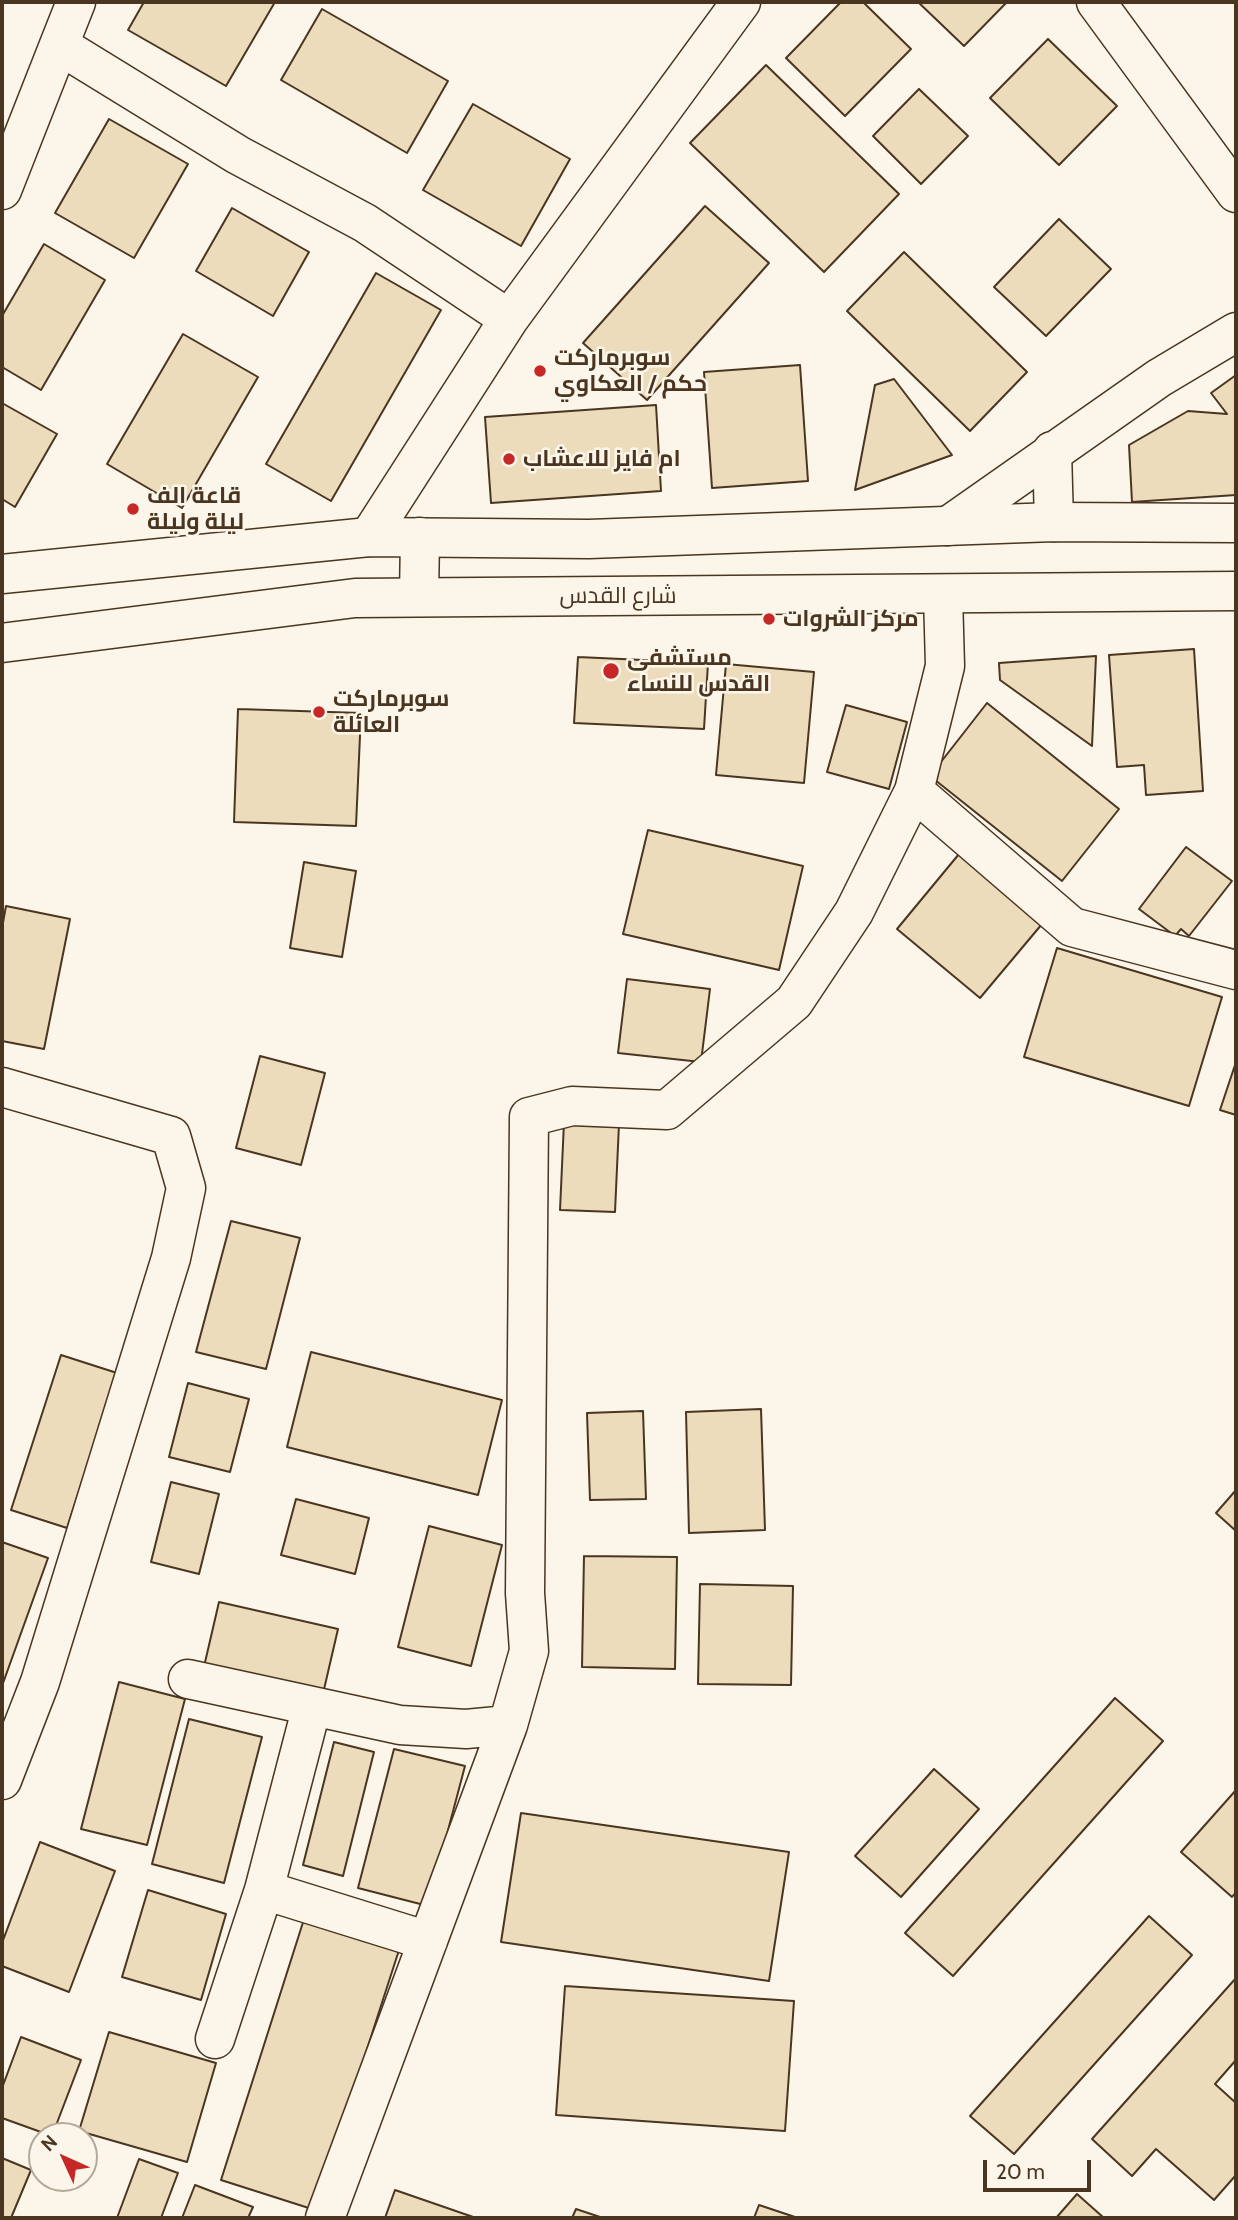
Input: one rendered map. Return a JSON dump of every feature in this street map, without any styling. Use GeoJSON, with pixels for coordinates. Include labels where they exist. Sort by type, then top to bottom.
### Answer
{"type":"FeatureCollection","features":[{"type":"Feature","properties":{"kind":"street"},"geometry":{"type":"LineString","coordinates":[[2,190],[76,2]]}},
{"type":"Feature","properties":{"kind":"street"},"geometry":{"type":"LineString","coordinates":[[369,537],[509,319],[741,2]]}},
{"type":"Feature","properties":{"kind":"street"},"geometry":{"type":"LineString","coordinates":[[1096,2],[1236,192]]}},
{"type":"Feature","properties":{"kind":"street"},"geometry":{"type":"LineString","coordinates":[[59,45],[237,155],[365,223],[509,319]]}},
{"type":"Feature","properties":{"kind":"street"},"geometry":{"type":"LineString","coordinates":[[948,526],[1160,378],[1236,332]]}},
{"type":"Feature","properties":{"kind":"street"},"geometry":{"type":"LineString","coordinates":[[1052,451],[1054,522]]}},
{"type":"Feature","properties":{"kind":"street"},"geometry":{"type":"LineString","coordinates":[[2,574],[369,537],[589,539],[1054,522],[1236,523]]}},
{"type":"Feature","properties":{"kind":"street"},"geometry":{"type":"LineString","coordinates":[[419,597],[420,537]]}},
{"type":"Feature","properties":{"kind":"street","name":"شارع القدس"},"geometry":{"type":"LineString","coordinates":[[2,643],[355,598],[1236,591]]}},
{"type":"Feature","properties":{"kind":"street"},"geometry":{"type":"LineString","coordinates":[[325,2218],[508,1725],[529,1651],[525,1592],[529,1118],[572,1105],[667,1110],[794,1002],[854,912],[914,791],[945,666],[943,594]]}},
{"type":"Feature","properties":{"kind":"street"},"geometry":{"type":"LineString","coordinates":[[914,791],[1072,927],[1236,970]]}},
{"type":"Feature","properties":{"kind":"street"},"geometry":{"type":"LineString","coordinates":[[2,1087],[171,1136],[186,1188],[171,1258],[44,1669],[2,1780]]}},
{"type":"Feature","properties":{"kind":"street"},"geometry":{"type":"LineString","coordinates":[[188,1679],[400,1726],[466,1729],[508,1725]]}},
{"type":"Feature","properties":{"kind":"street"},"geometry":{"type":"LineString","coordinates":[[215,2039],[264,1890],[312,1706]]}},
{"type":"Feature","properties":{"kind":"street"},"geometry":{"type":"LineString","coordinates":[[264,1890],[428,1941]]}},
{"type":"Feature","properties":{"kind":"building"},"geometry":{"type":"Polygon","coordinates":[[[144,2],[275,2],[226,86],[128,30],[144,2]]]}},
{"type":"Feature","properties":{"kind":"building"},"geometry":{"type":"Polygon","coordinates":[[[841,2],[863,2],[911,49],[845,116],[786,58],[841,2]]]}},
{"type":"Feature","properties":{"kind":"building"},"geometry":{"type":"Polygon","coordinates":[[[918,2],[1007,2],[964,46],[918,2]]]}},
{"type":"Feature","properties":{"kind":"building"},"geometry":{"type":"Polygon","coordinates":[[[322,9],[448,81],[407,153],[281,80],[322,9]]]}},
{"type":"Feature","properties":{"kind":"building"},"geometry":{"type":"Polygon","coordinates":[[[1048,39],[1117,106],[1059,165],[990,98],[1048,39]]]}},
{"type":"Feature","properties":{"kind":"building"},"geometry":{"type":"Polygon","coordinates":[[[766,65],[899,194],[824,272],[690,143],[766,65]]]}},
{"type":"Feature","properties":{"kind":"building"},"geometry":{"type":"Polygon","coordinates":[[[919,89],[968,136],[921,184],[873,136],[919,89]]]}},
{"type":"Feature","properties":{"kind":"building"},"geometry":{"type":"Polygon","coordinates":[[[473,104],[570,159],[521,246],[423,190],[473,104]]]}},
{"type":"Feature","properties":{"kind":"building"},"geometry":{"type":"Polygon","coordinates":[[[109,119],[188,164],[134,258],[55,213],[109,119]]]}},
{"type":"Feature","properties":{"kind":"building"},"geometry":{"type":"Polygon","coordinates":[[[705,206],[769,263],[647,400],[583,343],[705,206]]]}},
{"type":"Feature","properties":{"kind":"building"},"geometry":{"type":"Polygon","coordinates":[[[232,208],[309,252],[273,316],[196,271],[232,208]]]}},
{"type":"Feature","properties":{"kind":"building"},"geometry":{"type":"Polygon","coordinates":[[[1059,219],[1111,269],[1046,336],[994,287],[1059,219]]]}},
{"type":"Feature","properties":{"kind":"building"},"geometry":{"type":"Polygon","coordinates":[[[44,244],[105,280],[41,390],[2,367],[2,316],[44,244]]]}},
{"type":"Feature","properties":{"kind":"building"},"geometry":{"type":"Polygon","coordinates":[[[904,252],[1027,372],[970,431],[847,311],[904,252]]]}},
{"type":"Feature","properties":{"kind":"building"},"geometry":{"type":"Polygon","coordinates":[[[376,273],[441,310],[331,501],[266,464],[376,273]]]}},
{"type":"Feature","properties":{"kind":"building"},"geometry":{"type":"Polygon","coordinates":[[[183,334],[258,377],[182,508],[107,464],[183,334]]]}},
{"type":"Feature","properties":{"kind":"building"},"geometry":{"type":"Polygon","coordinates":[[[800,365],[808,481],[712,488],[704,372],[800,365]]]}},
{"type":"Feature","properties":{"kind":"building"},"geometry":{"type":"Polygon","coordinates":[[[1236,375],[1236,495],[1132,502],[1129,445],[1188,411],[1227,414],[1211,393],[1236,375]]]}},
{"type":"Feature","properties":{"kind":"building"},"geometry":{"type":"Polygon","coordinates":[[[894,379],[952,455],[855,490],[875,385],[894,379]]]}},
{"type":"Feature","properties":{"kind":"building"},"geometry":{"type":"Polygon","coordinates":[[[2,403],[57,434],[15,507],[2,499],[2,403]]]}},
{"type":"Feature","properties":{"kind":"building"},"geometry":{"type":"Polygon","coordinates":[[[656,405],[661,491],[491,503],[485,417],[656,405]]]}},
{"type":"Feature","properties":{"kind":"building"},"geometry":{"type":"Polygon","coordinates":[[[1194,649],[1203,791],[1146,795],[1144,765],[1117,767],[1109,655],[1194,649]]]}},
{"type":"Feature","properties":{"kind":"building"},"geometry":{"type":"Polygon","coordinates":[[[1096,656],[1092,746],[1000,680],[999,663],[1096,656]]]}},
{"type":"Feature","properties":{"kind":"building"},"geometry":{"type":"Polygon","coordinates":[[[578,657],[708,663],[704,729],[574,723],[578,657]]]}},
{"type":"Feature","properties":{"kind":"building"},"geometry":{"type":"Polygon","coordinates":[[[726,664],[814,672],[804,783],[716,775],[726,664]]]}},
{"type":"Feature","properties":{"kind":"building"},"geometry":{"type":"Polygon","coordinates":[[[987,703],[1119,809],[1062,881],[930,776],[987,703]]]}},
{"type":"Feature","properties":{"kind":"building"},"geometry":{"type":"Polygon","coordinates":[[[846,705],[907,722],[889,789],[827,772],[846,705]]]}},
{"type":"Feature","properties":{"kind":"building"},"geometry":{"type":"Polygon","coordinates":[[[238,709],[361,713],[356,826],[234,822],[238,709]]]}},
{"type":"Feature","properties":{"kind":"building"},"geometry":{"type":"Polygon","coordinates":[[[648,830],[803,866],[779,970],[623,934],[648,830]]]}},
{"type":"Feature","properties":{"kind":"building"},"geometry":{"type":"Polygon","coordinates":[[[1186,847],[1232,881],[1189,936],[1181,929],[1175,936],[1139,909],[1186,847]]]}},
{"type":"Feature","properties":{"kind":"building"},"geometry":{"type":"Polygon","coordinates":[[[959,854],[1042,924],[980,998],[897,929],[959,854]]]}},
{"type":"Feature","properties":{"kind":"building"},"geometry":{"type":"Polygon","coordinates":[[[304,862],[356,871],[342,957],[290,948],[304,862]]]}},
{"type":"Feature","properties":{"kind":"building"},"geometry":{"type":"Polygon","coordinates":[[[6,906],[70,919],[44,1049],[2,1041],[2,928],[6,906]]]}},
{"type":"Feature","properties":{"kind":"building"},"geometry":{"type":"Polygon","coordinates":[[[1057,948],[1222,997],[1189,1106],[1024,1057],[1057,948]]]}},
{"type":"Feature","properties":{"kind":"building"},"geometry":{"type":"Polygon","coordinates":[[[627,979],[710,989],[701,1062],[618,1053],[627,979]]]}},
{"type":"Feature","properties":{"kind":"building"},"geometry":{"type":"Polygon","coordinates":[[[260,1056],[325,1073],[301,1165],[236,1148],[260,1056]]]}},
{"type":"Feature","properties":{"kind":"building"},"geometry":{"type":"Polygon","coordinates":[[[1236,1062],[1236,1115],[1220,1110],[1236,1062]]]}},
{"type":"Feature","properties":{"kind":"building"},"geometry":{"type":"Polygon","coordinates":[[[564,1122],[619,1124],[615,1212],[560,1210],[564,1122]]]}},
{"type":"Feature","properties":{"kind":"building"},"geometry":{"type":"Polygon","coordinates":[[[231,1221],[300,1238],[266,1369],[196,1352],[231,1221]]]}},
{"type":"Feature","properties":{"kind":"building"},"geometry":{"type":"Polygon","coordinates":[[[311,1352],[502,1400],[478,1495],[287,1447],[311,1352]]]}},
{"type":"Feature","properties":{"kind":"building"},"geometry":{"type":"Polygon","coordinates":[[[61,1355],[117,1373],[67,1528],[11,1510],[61,1355]]]}},
{"type":"Feature","properties":{"kind":"building"},"geometry":{"type":"Polygon","coordinates":[[[188,1383],[249,1399],[230,1472],[169,1457],[188,1383]]]}},
{"type":"Feature","properties":{"kind":"building"},"geometry":{"type":"Polygon","coordinates":[[[761,1409],[765,1530],[689,1533],[686,1412],[761,1409]]]}},
{"type":"Feature","properties":{"kind":"building"},"geometry":{"type":"Polygon","coordinates":[[[643,1411],[646,1499],[590,1500],[587,1413],[643,1411]]]}},
{"type":"Feature","properties":{"kind":"building"},"geometry":{"type":"Polygon","coordinates":[[[171,1482],[219,1494],[199,1574],[151,1562],[171,1482]]]}},
{"type":"Feature","properties":{"kind":"building"},"geometry":{"type":"Polygon","coordinates":[[[1236,1490],[1236,1531],[1216,1513],[1236,1490]]]}},
{"type":"Feature","properties":{"kind":"building"},"geometry":{"type":"Polygon","coordinates":[[[296,1499],[369,1518],[355,1574],[281,1555],[296,1499]]]}},
{"type":"Feature","properties":{"kind":"building"},"geometry":{"type":"Polygon","coordinates":[[[429,1526],[502,1545],[471,1666],[398,1647],[429,1526]]]}},
{"type":"Feature","properties":{"kind":"building"},"geometry":{"type":"Polygon","coordinates":[[[2,1542],[48,1558],[2,1686],[2,1542]]]}},
{"type":"Feature","properties":{"kind":"building"},"geometry":{"type":"Polygon","coordinates":[[[584,1556],[677,1557],[675,1669],[582,1667],[584,1556]]]}},
{"type":"Feature","properties":{"kind":"building"},"geometry":{"type":"Polygon","coordinates":[[[700,1584],[793,1586],[791,1685],[698,1684],[700,1584]]]}},
{"type":"Feature","properties":{"kind":"building"},"geometry":{"type":"Polygon","coordinates":[[[219,1602],[338,1629],[322,1698],[203,1671],[219,1602]]]}},
{"type":"Feature","properties":{"kind":"building"},"geometry":{"type":"Polygon","coordinates":[[[119,1682],[185,1699],[147,1845],[81,1829],[119,1682]]]}},
{"type":"Feature","properties":{"kind":"building"},"geometry":{"type":"Polygon","coordinates":[[[1115,1698],[1163,1741],[953,1976],[905,1933],[1115,1698]]]}},
{"type":"Feature","properties":{"kind":"building"},"geometry":{"type":"Polygon","coordinates":[[[189,1719],[262,1737],[224,1883],[152,1864],[189,1719]]]}},
{"type":"Feature","properties":{"kind":"building"},"geometry":{"type":"Polygon","coordinates":[[[334,1742],[374,1752],[343,1876],[303,1865],[334,1742]]]}},
{"type":"Feature","properties":{"kind":"building"},"geometry":{"type":"Polygon","coordinates":[[[394,1749],[465,1766],[428,1906],[358,1888],[394,1749]]]}},
{"type":"Feature","properties":{"kind":"building"},"geometry":{"type":"Polygon","coordinates":[[[934,1769],[979,1809],[901,1897],[855,1856],[934,1769]]]}},
{"type":"Feature","properties":{"kind":"building"},"geometry":{"type":"Polygon","coordinates":[[[1236,1790],[1236,1892],[1232,1897],[1181,1852],[1236,1790]]]}},
{"type":"Feature","properties":{"kind":"building"},"geometry":{"type":"Polygon","coordinates":[[[521,1813],[789,1852],[769,1981],[501,1942],[521,1813]]]}},
{"type":"Feature","properties":{"kind":"building"},"geometry":{"type":"Polygon","coordinates":[[[40,1842],[115,1871],[69,1992],[2,1966],[2,1943],[40,1842]]]}},
{"type":"Feature","properties":{"kind":"building"},"geometry":{"type":"Polygon","coordinates":[[[148,1890],[226,1914],[201,2000],[122,1977],[148,1890]]]}},
{"type":"Feature","properties":{"kind":"building"},"geometry":{"type":"Polygon","coordinates":[[[305,1916],[400,1947],[315,2210],[221,2180],[305,1916]]]}},
{"type":"Feature","properties":{"kind":"building"},"geometry":{"type":"Polygon","coordinates":[[[1149,1916],[1192,1955],[1014,2154],[970,2116],[1149,1916]]]}},
{"type":"Feature","properties":{"kind":"building"},"geometry":{"type":"Polygon","coordinates":[[[1236,1978],[1236,2060],[1215,2084],[1236,2103],[1236,2175],[1214,2200],[1156,2149],[1132,2176],[1092,2139],[1236,1978]]]}},
{"type":"Feature","properties":{"kind":"building"},"geometry":{"type":"Polygon","coordinates":[[[565,1986],[794,2001],[785,2131],[556,2115],[565,1986]]]}},
{"type":"Feature","properties":{"kind":"building"},"geometry":{"type":"Polygon","coordinates":[[[109,2032],[216,2063],[187,2162],[98,2136],[98,2122],[82,2122],[109,2032]]]}},
{"type":"Feature","properties":{"kind":"building"},"geometry":{"type":"Polygon","coordinates":[[[21,2037],[81,2060],[57,2122],[28,2122],[28,2127],[2,2118],[2,2088],[21,2037]]]}},
{"type":"Feature","properties":{"kind":"building"},"geometry":{"type":"Polygon","coordinates":[[[2,2158],[28,2169],[28,2177],[11,2218],[2,2218],[2,2158]]]}},
{"type":"Feature","properties":{"kind":"building"},"geometry":{"type":"Polygon","coordinates":[[[139,2159],[178,2173],[161,2218],[117,2218],[139,2159]]]}},
{"type":"Feature","properties":{"kind":"building"},"geometry":{"type":"Polygon","coordinates":[[[195,2185],[253,2207],[248,2218],[182,2218],[195,2185]]]}},
{"type":"Feature","properties":{"kind":"building"},"geometry":{"type":"Polygon","coordinates":[[[395,2190],[476,2218],[385,2218],[395,2190]]]}},
{"type":"Feature","properties":{"kind":"building"},"geometry":{"type":"Polygon","coordinates":[[[1077,2194],[1104,2218],[1056,2218],[1077,2194]]]}},
{"type":"Feature","properties":{"kind":"building"},"geometry":{"type":"Polygon","coordinates":[[[759,2205],[798,2218],[754,2218],[759,2205]]]}},
{"type":"Feature","properties":{"kind":"building"},"geometry":{"type":"Polygon","coordinates":[[[576,2209],[603,2218],[572,2218],[576,2209]]]}},
{"type":"Feature","properties":{"kind":"place","name":"سوبرماركت حكم / العكاوي"},"geometry":{"type":"Point","coordinates":[540,371]}},
{"type":"Feature","properties":{"kind":"place","name":"ام فايز للاعشاب"},"geometry":{"type":"Point","coordinates":[509,459]}},
{"type":"Feature","properties":{"kind":"place","name":"قاعة الف ليلة وليلة"},"geometry":{"type":"Point","coordinates":[133,509]}},
{"type":"Feature","properties":{"kind":"place","name":"مركز الشروات"},"geometry":{"type":"Point","coordinates":[769,619]}},
{"type":"Feature","properties":{"kind":"place","name":"مستشفى القدس للنساء"},"geometry":{"type":"Point","coordinates":[611,671]}},
{"type":"Feature","properties":{"kind":"place","name":"سوبرماركت العائلة"},"geometry":{"type":"Point","coordinates":[319,712]}}]}
